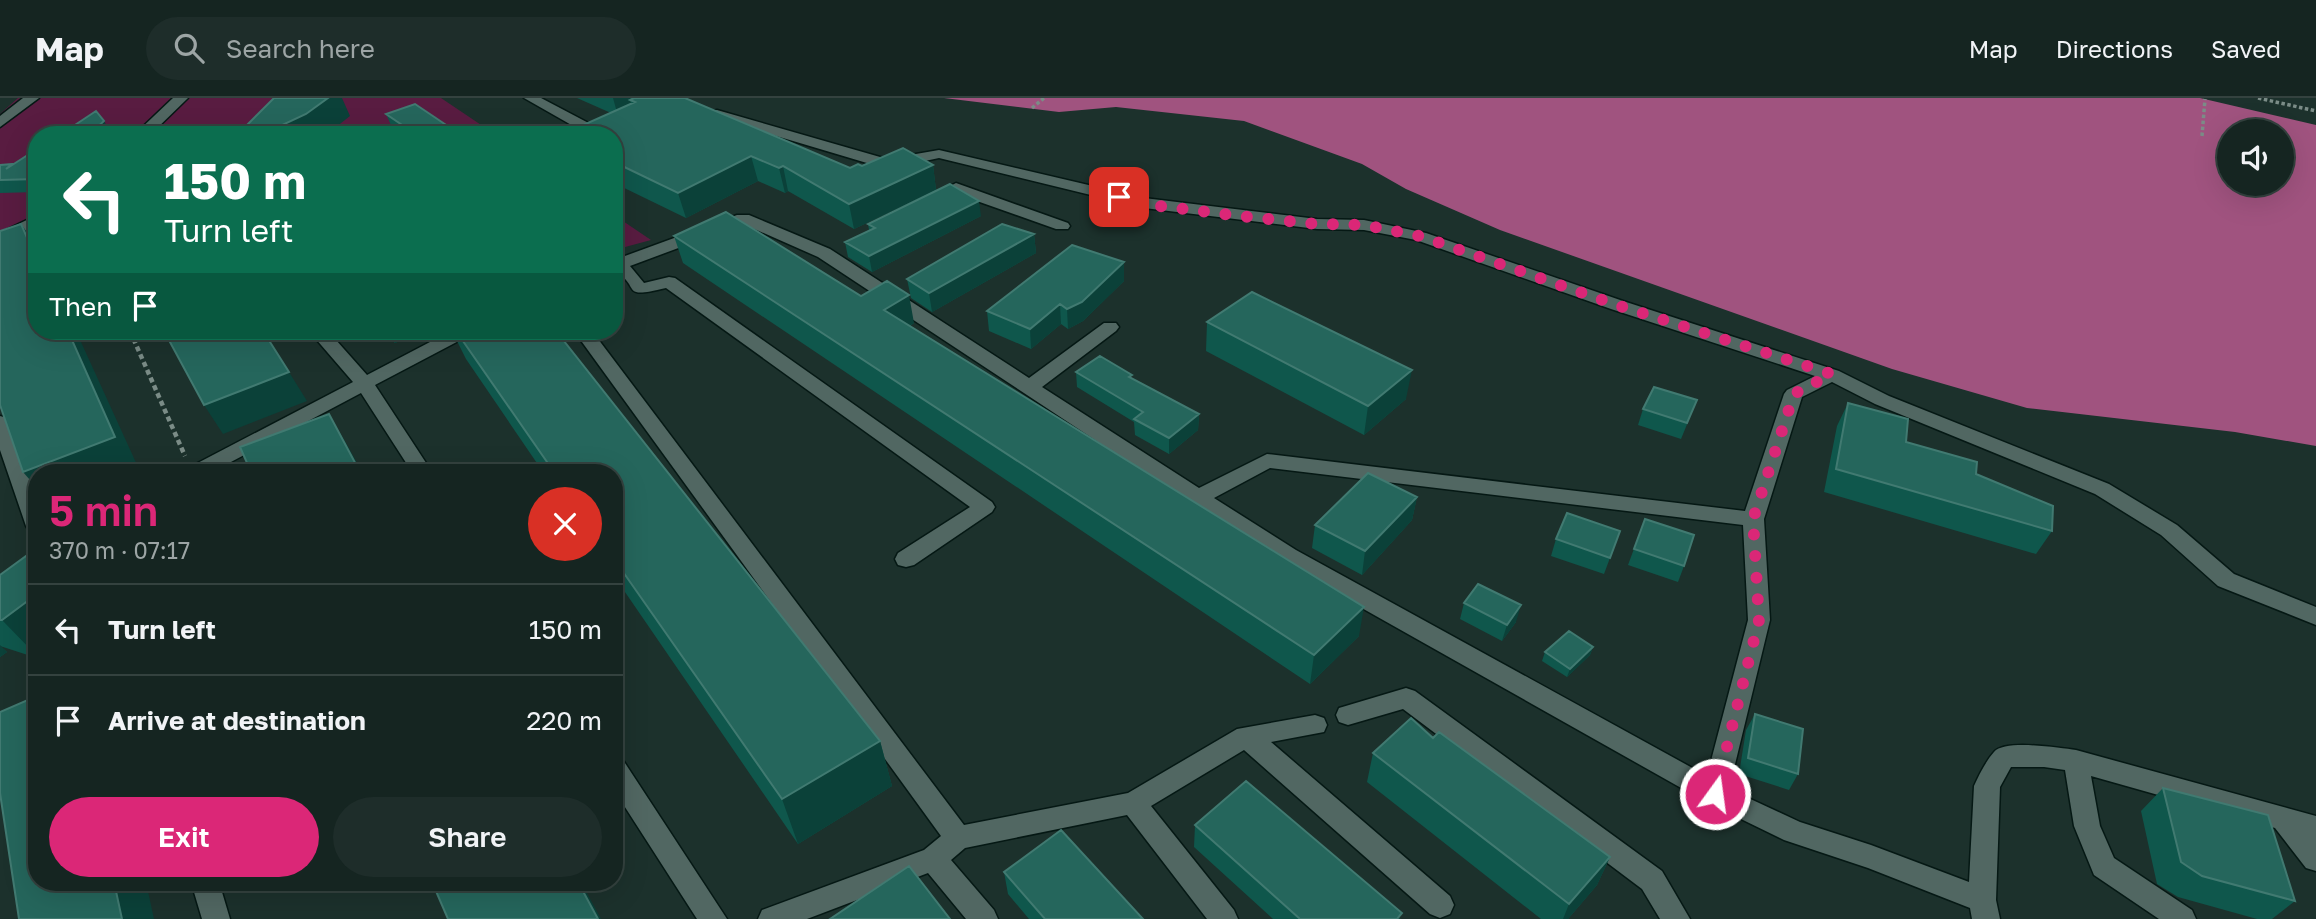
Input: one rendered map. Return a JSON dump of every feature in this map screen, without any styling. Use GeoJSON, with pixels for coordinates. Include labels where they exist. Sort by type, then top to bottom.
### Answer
{"type":"FeatureCollection","features":[{"type":"Feature","properties":{"kind":"street"},"geometry":{"type":"LineString","coordinates":[[0,123],[32,98]]}},
{"type":"Feature","properties":{"kind":"street"},"geometry":{"type":"LineString","coordinates":[[151,126],[181,98]]}},
{"type":"Feature","properties":{"kind":"street"},"geometry":{"type":"LineString","coordinates":[[531,98],[583,126]]}},
{"type":"Feature","properties":{"kind":"street"},"geometry":{"type":"LineString","coordinates":[[696,108],[887,164],[939,154],[1144,204],[1243,217],[1364,225],[1420,236],[1617,305],[1832,374],[1882,400],[2102,489],[2169,530],[2226,580],[2316,616]]}},
{"type":"Feature","properties":{"kind":"street"},"geometry":{"type":"LineString","coordinates":[[616,126],[620,124]]}},
{"type":"Feature","properties":{"kind":"street"},"geometry":{"type":"LineString","coordinates":[[920,206],[956,188],[1062,226]]}},
{"type":"Feature","properties":{"kind":"street"},"geometry":{"type":"LineString","coordinates":[[623,263],[743,218],[830,250],[1030,387],[1288,556],[1715,794],[1793,832],[1871,857],[1984,910],[1987,786],[2004,757],[2044,756],[2076,761],[2316,828]]}},
{"type":"Feature","properties":{"kind":"street"},"geometry":{"type":"LineString","coordinates":[[0,239],[28,225]]}},
{"type":"Feature","properties":{"kind":"street"},"geometry":{"type":"LineString","coordinates":[[623,271],[640,289],[669,282],[985,507],[906,559]]}},
{"type":"Feature","properties":{"kind":"street"},"geometry":{"type":"LineString","coordinates":[[1030,387],[1111,327]]}},
{"type":"Feature","properties":{"kind":"street"},"geometry":{"type":"LineString","coordinates":[[326,340],[365,384],[417,464]]}},
{"type":"Feature","properties":{"kind":"street"},"geometry":{"type":"LineString","coordinates":[[198,464],[365,384],[447,340]]}},
{"type":"Feature","properties":{"kind":"street"},"geometry":{"type":"LineString","coordinates":[[590,340],[958,838]]}},
{"type":"Feature","properties":{"kind":"street"},"geometry":{"type":"LineString","coordinates":[[1715,794],[1759,620],[1753,519],[1794,394],[1832,374]]}},
{"type":"Feature","properties":{"kind":"street"},"geometry":{"type":"LineString","coordinates":[[0,422],[28,501]]}},
{"type":"Feature","properties":{"kind":"street"},"geometry":{"type":"LineString","coordinates":[[1198,497],[1267,461],[1753,519]]}},
{"type":"Feature","properties":{"kind":"street"},"geometry":{"type":"LineString","coordinates":[[1348,715],[1406,698],[1653,880],[1676,919]]}},
{"type":"Feature","properties":{"kind":"street"},"geometry":{"type":"LineString","coordinates":[[772,919],[933,859],[958,838],[1133,803],[1246,736],[1315,725]]}},
{"type":"Feature","properties":{"kind":"street"},"geometry":{"type":"LineString","coordinates":[[1246,736],[1440,905]]}},
{"type":"Feature","properties":{"kind":"street"},"geometry":{"type":"LineString","coordinates":[[2076,761],[2087,826],[2104,866],[2182,919]]}},
{"type":"Feature","properties":{"kind":"street"},"geometry":{"type":"LineString","coordinates":[[623,782],[713,919]]}},
{"type":"Feature","properties":{"kind":"street"},"geometry":{"type":"LineString","coordinates":[[1133,803],[1224,919]]}},
{"type":"Feature","properties":{"kind":"street"},"geometry":{"type":"LineString","coordinates":[[2284,820],[2316,859]]}},
{"type":"Feature","properties":{"kind":"street"},"geometry":{"type":"LineString","coordinates":[[933,859],[984,919]]}},
{"type":"Feature","properties":{"kind":"street"},"geometry":{"type":"LineString","coordinates":[[208,891],[216,919]]}},
{"type":"Feature","properties":{"kind":"path"},"geometry":{"type":"LineString","coordinates":[[1032,108],[1044,98]]}},
{"type":"Feature","properties":{"kind":"path"},"geometry":{"type":"LineString","coordinates":[[2258,98],[2316,111]]}},
{"type":"Feature","properties":{"kind":"path"},"geometry":{"type":"LineString","coordinates":[[2202,136],[2205,99]]}},
{"type":"Feature","properties":{"kind":"path"},"geometry":{"type":"LineString","coordinates":[[134,340],[191,464]]}},
{"type":"Feature","properties":{"kind":"shaded area"},"geometry":{"type":"Polygon","coordinates":[[[18,98],[441,98],[483,126],[28,126],[28,226],[0,234],[0,114],[18,98]]]}},
{"type":"Feature","properties":{"kind":"shaded area"},"geometry":{"type":"Polygon","coordinates":[[[944,98],[2200,98],[2290,119],[2217,119],[2217,196],[2294,196],[2294,120],[2316,125],[2316,446],[2235,432],[2027,408],[1892,369],[1500,230],[1406,189],[1362,164],[1244,121],[1116,107],[1059,112],[944,98]]]}},
{"type":"Feature","properties":{"kind":"shaded area"},"geometry":{"type":"Polygon","coordinates":[[[623,221],[651,240],[623,248],[623,221]]]}},
{"type":"Feature","properties":{"kind":"building"},"geometry":{"type":"Polygon","coordinates":[[[274,98],[328,98],[306,114],[280,126],[246,126],[274,98]]]}},
{"type":"Feature","properties":{"kind":"building"},"geometry":{"type":"Polygon","coordinates":[[[685,98],[850,168],[858,164],[862,166],[903,148],[933,165],[849,204],[783,166],[779,168],[751,156],[678,193],[623,166],[623,126],[581,126],[635,102],[630,100],[685,98]]]}},
{"type":"Feature","properties":{"kind":"building"},"geometry":{"type":"Polygon","coordinates":[[[415,104],[448,126],[404,126],[386,114],[415,104]]]}},
{"type":"Feature","properties":{"kind":"building"},"geometry":{"type":"Polygon","coordinates":[[[96,111],[104,121],[99,126],[74,126],[96,111]]]}},
{"type":"Feature","properties":{"kind":"building"},"geometry":{"type":"Polygon","coordinates":[[[28,155],[28,179],[0,180],[0,165],[12,164],[6,169],[28,155]]]}},
{"type":"Feature","properties":{"kind":"building"},"geometry":{"type":"Polygon","coordinates":[[[950,184],[979,201],[869,256],[845,242],[875,228],[868,224],[950,184]]]}},
{"type":"Feature","properties":{"kind":"building"},"geometry":{"type":"Polygon","coordinates":[[[726,212],[861,296],[887,281],[909,295],[884,310],[1364,607],[1314,655],[674,236],[726,212]]]}},
{"type":"Feature","properties":{"kind":"building"},"geometry":{"type":"Polygon","coordinates":[[[21,224],[28,240],[28,340],[72,340],[115,437],[44,464],[28,464],[28,470],[23,472],[0,405],[0,231],[21,224]]]}},
{"type":"Feature","properties":{"kind":"building"},"geometry":{"type":"Polygon","coordinates":[[[1002,224],[1034,234],[929,293],[907,279],[1002,224]]]}},
{"type":"Feature","properties":{"kind":"building"},"geometry":{"type":"Polygon","coordinates":[[[1072,245],[1124,262],[1082,302],[1067,309],[1060,304],[1030,329],[987,311],[1072,245]]]}},
{"type":"Feature","properties":{"kind":"building"},"geometry":{"type":"Polygon","coordinates":[[[1252,292],[1412,370],[1368,406],[1207,322],[1252,292]]]}},
{"type":"Feature","properties":{"kind":"building"},"geometry":{"type":"Polygon","coordinates":[[[169,340],[269,340],[289,372],[204,405],[169,340]]]}},
{"type":"Feature","properties":{"kind":"building"},"geometry":{"type":"Polygon","coordinates":[[[462,340],[563,340],[880,741],[782,799],[623,572],[623,464],[548,464],[462,340]]]}},
{"type":"Feature","properties":{"kind":"building"},"geometry":{"type":"Polygon","coordinates":[[[1100,356],[1132,375],[1129,377],[1199,414],[1169,438],[1134,419],[1143,412],[1076,372],[1100,356]]]}},
{"type":"Feature","properties":{"kind":"building"},"geometry":{"type":"Polygon","coordinates":[[[1654,387],[1697,400],[1687,423],[1643,409],[1654,387]]]}},
{"type":"Feature","properties":{"kind":"building"},"geometry":{"type":"Polygon","coordinates":[[[1848,403],[1908,419],[1906,442],[1977,462],[1976,474],[2053,506],[2052,531],[1836,469],[1848,403]]]}},
{"type":"Feature","properties":{"kind":"building"},"geometry":{"type":"Polygon","coordinates":[[[329,414],[356,464],[247,464],[240,447],[329,414]]]}},
{"type":"Feature","properties":{"kind":"building"},"geometry":{"type":"Polygon","coordinates":[[[1368,473],[1417,497],[1365,551],[1315,525],[1368,473]]]}},
{"type":"Feature","properties":{"kind":"building"},"geometry":{"type":"Polygon","coordinates":[[[1567,513],[1620,531],[1610,558],[1556,539],[1567,513]]]}},
{"type":"Feature","properties":{"kind":"building"},"geometry":{"type":"Polygon","coordinates":[[[1645,519],[1694,535],[1684,566],[1634,549],[1645,519]]]}},
{"type":"Feature","properties":{"kind":"building"},"geometry":{"type":"Polygon","coordinates":[[[28,555],[28,601],[2,620],[0,620],[0,575],[28,555]]]}},
{"type":"Feature","properties":{"kind":"building"},"geometry":{"type":"Polygon","coordinates":[[[1478,584],[1521,605],[1507,625],[1464,603],[1478,584]]]}},
{"type":"Feature","properties":{"kind":"building"},"geometry":{"type":"Polygon","coordinates":[[[1569,631],[1593,647],[1570,669],[1545,652],[1569,631]]]}},
{"type":"Feature","properties":{"kind":"building"},"geometry":{"type":"Polygon","coordinates":[[[28,700],[28,891],[116,891],[122,919],[19,919],[0,793],[0,712],[28,700]]]}},
{"type":"Feature","properties":{"kind":"building"},"geometry":{"type":"Polygon","coordinates":[[[1755,714],[1803,729],[1798,774],[1748,758],[1755,714]]]}},
{"type":"Feature","properties":{"kind":"building"},"geometry":{"type":"Polygon","coordinates":[[[1411,718],[1433,738],[1439,732],[1610,857],[1569,904],[1373,753],[1411,718]]]}},
{"type":"Feature","properties":{"kind":"building"},"geometry":{"type":"Polygon","coordinates":[[[1246,781],[1402,913],[1397,919],[1300,919],[1195,825],[1246,781]]]}},
{"type":"Feature","properties":{"kind":"building"},"geometry":{"type":"Polygon","coordinates":[[[2163,788],[2268,815],[2295,901],[2202,876],[2181,862],[2163,788]]]}},
{"type":"Feature","properties":{"kind":"building"},"geometry":{"type":"Polygon","coordinates":[[[1061,830],[1143,919],[1045,919],[1004,872],[1061,830]]]}},
{"type":"Feature","properties":{"kind":"building"},"geometry":{"type":"Polygon","coordinates":[[[909,866],[950,919],[830,919],[909,866]]]}},
{"type":"Feature","properties":{"kind":"building"},"geometry":{"type":"Polygon","coordinates":[[[436,891],[583,891],[598,919],[448,919],[436,891]]]}},
{"type":"Feature","properties":{"kind":"route"},"geometry":{"type":"LineString","coordinates":[[1119,197],[1144,204],[1317,224],[1364,225],[1420,236],[1617,305],[1832,374],[1794,394],[1753,519],[1759,620],[1715,794]]}}]}
